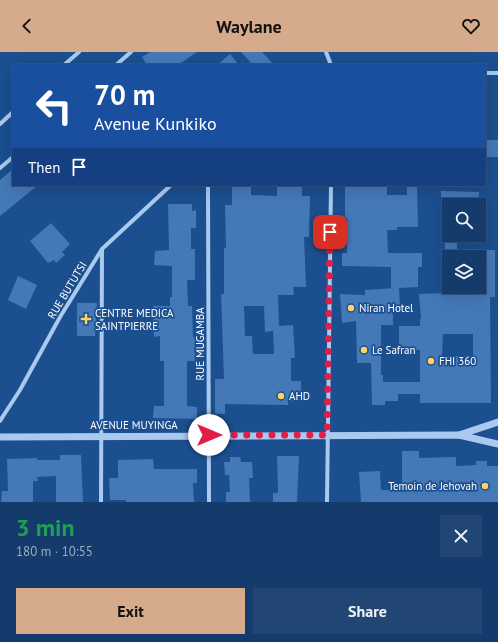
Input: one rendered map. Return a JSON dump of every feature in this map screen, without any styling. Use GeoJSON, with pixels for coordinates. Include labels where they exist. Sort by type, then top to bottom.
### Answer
{"type":"FeatureCollection","features":[{"type":"Feature","properties":{"kind":"street"},"geometry":{"type":"LineString","coordinates":[[65,64],[79,52]]}},
{"type":"Feature","properties":{"kind":"street"},"geometry":{"type":"LineString","coordinates":[[117,64],[131,52]]}},
{"type":"Feature","properties":{"kind":"street"},"geometry":{"type":"LineString","coordinates":[[326,52],[331,64]]}},
{"type":"Feature","properties":{"kind":"street"},"geometry":{"type":"LineString","coordinates":[[486,73],[498,73]]}},
{"type":"Feature","properties":{"kind":"street"},"geometry":{"type":"LineString","coordinates":[[0,124],[12,113]]}},
{"type":"Feature","properties":{"kind":"street"},"geometry":{"type":"LineString","coordinates":[[0,168],[12,157]]}},
{"type":"Feature","properties":{"kind":"street","name":"RUE BUTUTSI"},"geometry":{"type":"LineString","coordinates":[[0,421],[20,390],[60,317],[102,249],[170,186]]}},
{"type":"Feature","properties":{"kind":"street","name":"RUE MUGAMBA"},"geometry":{"type":"LineString","coordinates":[[208,186],[209,502]]}},
{"type":"Feature","properties":{"kind":"street"},"geometry":{"type":"LineString","coordinates":[[327,502],[331,186]]}},
{"type":"Feature","properties":{"kind":"street"},"geometry":{"type":"LineString","coordinates":[[101,502],[102,249]]}},
{"type":"Feature","properties":{"kind":"street","name":"AVENUE MUYINGA"},"geometry":{"type":"LineString","coordinates":[[459,435],[498,422]]}},
{"type":"Feature","properties":{"kind":"street","name":"AVENUE MUYINGA"},"geometry":{"type":"LineString","coordinates":[[0,438],[209,435],[459,435],[495,443]]}},
{"type":"Feature","properties":{"kind":"building"},"geometry":{"type":"Polygon","coordinates":[[[150,52],[197,52],[179,64],[146,64],[142,57],[150,52]]]}},
{"type":"Feature","properties":{"kind":"building"},"geometry":{"type":"Polygon","coordinates":[[[241,52],[262,52],[273,64],[252,64],[241,52]]]}},
{"type":"Feature","properties":{"kind":"building"},"geometry":{"type":"Polygon","coordinates":[[[230,54],[238,64],[218,64],[230,54]]]}},
{"type":"Feature","properties":{"kind":"building"},"geometry":{"type":"Polygon","coordinates":[[[486,140],[498,140],[498,157],[486,157],[486,140]]]}},
{"type":"Feature","properties":{"kind":"building"},"geometry":{"type":"Polygon","coordinates":[[[12,170],[12,186],[37,186],[0,216],[0,180],[12,170]]]}},
{"type":"Feature","properties":{"kind":"building"},"geometry":{"type":"Polygon","coordinates":[[[232,186],[251,186],[251,195],[277,196],[277,186],[302,186],[302,196],[310,196],[309,237],[304,237],[306,287],[293,287],[294,295],[278,295],[279,326],[293,325],[295,358],[291,358],[291,381],[301,381],[301,401],[288,401],[288,405],[225,404],[225,414],[215,414],[215,379],[224,379],[221,294],[224,294],[224,248],[226,248],[225,205],[232,205],[232,186]],[[244,306],[245,336],[252,336],[253,354],[274,354],[273,331],[265,332],[264,306],[244,306]]]}},
{"type":"Feature","properties":{"kind":"building"},"geometry":{"type":"Polygon","coordinates":[[[387,186],[387,195],[407,195],[407,186],[417,186],[418,227],[397,227],[397,230],[387,230],[388,253],[422,253],[422,267],[418,267],[418,287],[399,288],[400,307],[393,307],[393,325],[381,325],[381,375],[383,375],[383,382],[420,382],[420,350],[399,350],[399,326],[420,326],[421,319],[419,294],[486,294],[486,250],[495,250],[495,297],[490,297],[491,403],[420,403],[420,394],[398,394],[398,401],[385,401],[385,405],[372,405],[371,363],[357,363],[356,321],[342,323],[340,294],[365,295],[365,290],[395,288],[391,288],[391,267],[342,266],[342,253],[347,253],[345,187],[387,186]],[[443,334],[442,356],[473,356],[473,334],[443,334]]]}},
{"type":"Feature","properties":{"kind":"building"},"geometry":{"type":"Polygon","coordinates":[[[441,191],[479,192],[479,198],[442,198],[441,205],[441,191]]]}},
{"type":"Feature","properties":{"kind":"building"},"geometry":{"type":"Polygon","coordinates":[[[168,204],[192,204],[192,211],[196,210],[196,228],[191,228],[191,249],[195,249],[195,280],[187,280],[188,306],[192,306],[193,337],[195,337],[195,361],[187,361],[187,406],[197,407],[197,419],[153,418],[154,406],[164,406],[164,361],[160,361],[160,336],[154,337],[153,306],[170,306],[170,297],[172,297],[172,266],[154,265],[155,251],[169,250],[168,204]]]}},
{"type":"Feature","properties":{"kind":"building"},"geometry":{"type":"Polygon","coordinates":[[[51,223],[70,244],[62,252],[65,255],[56,263],[54,260],[48,263],[30,241],[51,223]]]}},
{"type":"Feature","properties":{"kind":"building"},"geometry":{"type":"Polygon","coordinates":[[[445,243],[457,243],[457,250],[445,250],[445,243]]]}},
{"type":"Feature","properties":{"kind":"building"},"geometry":{"type":"Polygon","coordinates":[[[18,276],[37,285],[26,309],[8,300],[18,276]]]}},
{"type":"Feature","properties":{"kind":"building","name":"CENTRE MEDICA SAINTPIERRE"},"geometry":{"type":"Polygon","coordinates":[[[77,303],[97,303],[95,336],[77,336],[77,303]]]}},
{"type":"Feature","properties":{"kind":"building"},"geometry":{"type":"Polygon","coordinates":[[[402,451],[419,451],[419,458],[456,457],[456,466],[476,465],[476,461],[487,461],[487,466],[498,466],[498,502],[361,502],[359,472],[380,471],[381,490],[402,490],[402,451]]]}},
{"type":"Feature","properties":{"kind":"building"},"geometry":{"type":"Polygon","coordinates":[[[60,455],[81,455],[83,502],[56,502],[56,476],[37,477],[38,481],[33,481],[33,502],[1,502],[2,491],[8,491],[7,459],[37,458],[37,460],[60,460],[60,455]]]}},
{"type":"Feature","properties":{"kind":"building"},"geometry":{"type":"Polygon","coordinates":[[[277,456],[299,456],[297,502],[273,502],[273,493],[278,493],[277,456]]]}},
{"type":"Feature","properties":{"kind":"building"},"geometry":{"type":"Polygon","coordinates":[[[230,457],[240,457],[241,462],[252,462],[253,478],[249,478],[250,502],[226,502],[226,492],[230,492],[229,475],[225,475],[224,462],[230,462],[230,457]]]}},
{"type":"Feature","properties":{"kind":"building"},"geometry":{"type":"Polygon","coordinates":[[[153,459],[154,469],[197,469],[197,483],[193,483],[194,502],[126,502],[126,500],[110,500],[109,478],[118,478],[118,460],[153,459]]]}},
{"type":"Feature","properties":{"kind":"place","name":"Niran Hotel"},"geometry":{"type":"Point","coordinates":[351,308]}},
{"type":"Feature","properties":{"kind":"place","name":"CENTRE MEDICA SAINTPIERRE"},"geometry":{"type":"Point","coordinates":[86,319]}},
{"type":"Feature","properties":{"kind":"place","name":"Le Safran"},"geometry":{"type":"Point","coordinates":[364,350]}},
{"type":"Feature","properties":{"kind":"place","name":"FHI 360"},"geometry":{"type":"Point","coordinates":[431,361]}},
{"type":"Feature","properties":{"kind":"place","name":"AHD"},"geometry":{"type":"Point","coordinates":[281,396]}},
{"type":"Feature","properties":{"kind":"place","name":"Temoin de Jehovah"},"geometry":{"type":"Point","coordinates":[485,486]}},
{"type":"Feature","properties":{"kind":"route"},"geometry":{"type":"LineString","coordinates":[[209,435],[327,435],[330,232]]}}]}
